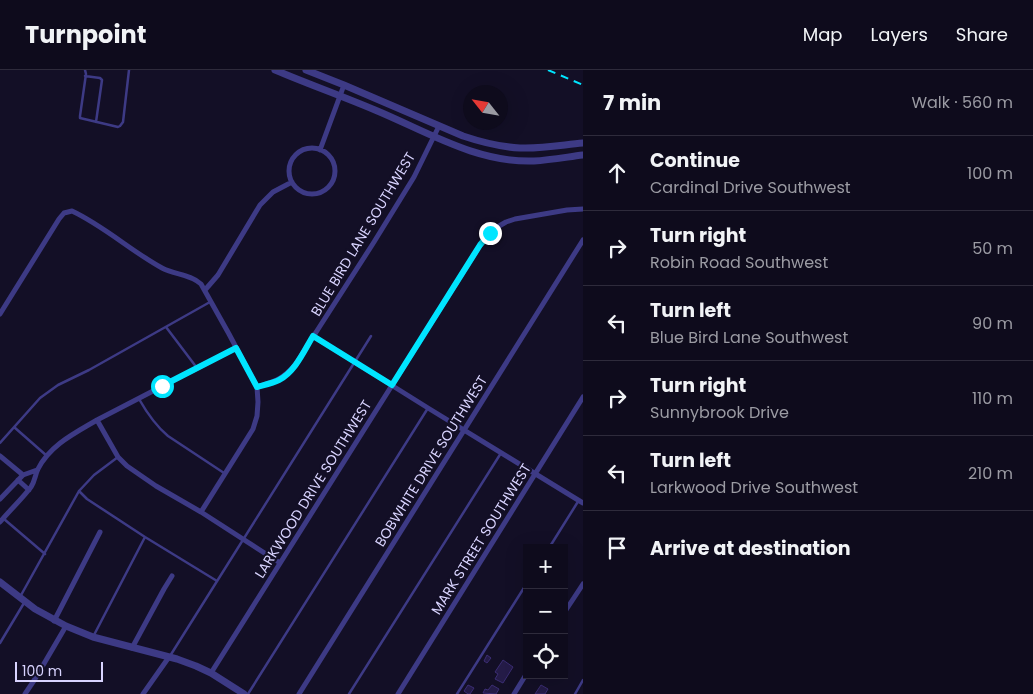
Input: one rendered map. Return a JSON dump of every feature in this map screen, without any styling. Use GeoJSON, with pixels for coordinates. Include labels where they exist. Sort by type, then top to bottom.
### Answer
{"type":"FeatureCollection","features":[{"type":"Feature","properties":{"kind":"street"},"geometry":{"type":"LineString","coordinates":[[276,70],[376,110],[433,137],[470,151],[508,159],[533,161],[583,155]]}},
{"type":"Feature","properties":{"kind":"street"},"geometry":{"type":"LineString","coordinates":[[306,70],[474,140],[519,148],[583,143]]}},
{"type":"Feature","properties":{"kind":"street"},"geometry":{"type":"LineString","coordinates":[[320,150],[344,85]]}},
{"type":"Feature","properties":{"kind":"street","name":"BLUE BIRD LANE SOUTHWEST"},"geometry":{"type":"LineString","coordinates":[[257,387],[285,376],[295,365],[409,185],[438,126]]}},
{"type":"Feature","properties":{"kind":"street"},"geometry":{"type":"LineString","coordinates":[[314,148],[320,150],[328,154],[333,161],[335,168],[331,184],[326,190],[319,193],[303,192],[296,188],[289,175],[291,162],[301,151],[314,148]]}},
{"type":"Feature","properties":{"kind":"street"},"geometry":{"type":"LineString","coordinates":[[205,290],[218,275],[260,205],[273,192],[292,182]]}},
{"type":"Feature","properties":{"kind":"street","name":"LARKWOOD DRIVE SOUTHWEST"},"geometry":{"type":"LineString","coordinates":[[211,673],[484,239],[494,229],[515,219],[583,209]]}},
{"type":"Feature","properties":{"kind":"street"},"geometry":{"type":"LineString","coordinates":[[0,314],[59,218],[64,213],[72,211],[162,268],[196,279],[212,301],[257,387],[258,402],[257,416],[253,429],[201,512]]}},
{"type":"Feature","properties":{"kind":"street","name":"BOBWHITE DRIVE SOUTHWEST"},"geometry":{"type":"LineString","coordinates":[[300,694],[583,240]]}},
{"type":"Feature","properties":{"kind":"street"},"geometry":{"type":"LineString","coordinates":[[313,336],[581,501]]}},
{"type":"Feature","properties":{"kind":"street"},"geometry":{"type":"LineString","coordinates":[[2,520],[29,490],[34,483],[37,470],[60,443],[97,420],[236,348]]}},
{"type":"Feature","properties":{"kind":"street","name":"MARK STREET SOUTHWEST"},"geometry":{"type":"LineString","coordinates":[[398,694],[583,397]]}},
{"type":"Feature","properties":{"kind":"street"},"geometry":{"type":"LineString","coordinates":[[97,420],[118,457],[127,466],[280,563]]}},
{"type":"Feature","properties":{"kind":"street"},"geometry":{"type":"LineString","coordinates":[[0,456],[23,475]]}},
{"type":"Feature","properties":{"kind":"street"},"geometry":{"type":"LineString","coordinates":[[0,499],[23,475],[37,470]]}},
{"type":"Feature","properties":{"kind":"street"},"geometry":{"type":"LineString","coordinates":[[18,480],[29,490]]}},
{"type":"Feature","properties":{"kind":"street"},"geometry":{"type":"LineString","coordinates":[[54,620],[100,532]]}},
{"type":"Feature","properties":{"kind":"street"},"geometry":{"type":"LineString","coordinates":[[132,648],[172,576]]}},
{"type":"Feature","properties":{"kind":"street"},"geometry":{"type":"LineString","coordinates":[[0,582],[22,600],[66,626],[93,637],[196,666],[211,673],[244,694]]}},
{"type":"Feature","properties":{"kind":"street"},"geometry":{"type":"LineString","coordinates":[[568,607],[583,584]]}},
{"type":"Feature","properties":{"kind":"street"},"geometry":{"type":"LineString","coordinates":[[25,694],[66,626]]}},
{"type":"Feature","properties":{"kind":"street"},"geometry":{"type":"LineString","coordinates":[[143,694],[169,657]]}},
{"type":"Feature","properties":{"kind":"street"},"geometry":{"type":"LineString","coordinates":[[514,694],[523,679]]}},
{"type":"Feature","properties":{"kind":"lane"},"geometry":{"type":"LineString","coordinates":[[85,70],[80,118],[118,127],[122,124],[129,70]]}},
{"type":"Feature","properties":{"kind":"lane"},"geometry":{"type":"LineString","coordinates":[[85,76],[102,80],[96,122]]}},
{"type":"Feature","properties":{"kind":"lane"},"geometry":{"type":"LineString","coordinates":[[0,443],[40,398],[58,385],[89,370],[212,301]]}},
{"type":"Feature","properties":{"kind":"lane"},"geometry":{"type":"LineString","coordinates":[[166,327],[197,368]]}},
{"type":"Feature","properties":{"kind":"lane"},"geometry":{"type":"LineString","coordinates":[[169,657],[371,336]]}},
{"type":"Feature","properties":{"kind":"lane"},"geometry":{"type":"LineString","coordinates":[[139,399],[150,417],[162,431],[226,474]]}},
{"type":"Feature","properties":{"kind":"lane"},"geometry":{"type":"LineString","coordinates":[[248,694],[428,408]]}},
{"type":"Feature","properties":{"kind":"lane"},"geometry":{"type":"LineString","coordinates":[[14,427],[47,456]]}},
{"type":"Feature","properties":{"kind":"lane"},"geometry":{"type":"LineString","coordinates":[[349,694],[501,452]]}},
{"type":"Feature","properties":{"kind":"lane"},"geometry":{"type":"LineString","coordinates":[[0,643],[79,491],[94,474],[118,457]]}},
{"type":"Feature","properties":{"kind":"lane"},"geometry":{"type":"LineString","coordinates":[[79,491],[87,499],[145,537],[217,581]]}},
{"type":"Feature","properties":{"kind":"lane"},"geometry":{"type":"LineString","coordinates":[[552,544],[581,501]]}},
{"type":"Feature","properties":{"kind":"lane"},"geometry":{"type":"LineString","coordinates":[[2,520],[45,554]]}},
{"type":"Feature","properties":{"kind":"lane"},"geometry":{"type":"LineString","coordinates":[[93,637],[145,537]]}},
{"type":"Feature","properties":{"kind":"lane"},"geometry":{"type":"LineString","coordinates":[[457,694],[523,589]]}},
{"type":"Feature","properties":{"kind":"lane"},"geometry":{"type":"LineString","coordinates":[[575,694],[583,680]]}},
{"type":"Feature","properties":{"kind":"building"},"geometry":{"type":"Polygon","coordinates":[[[487,655],[491,658],[487,663],[484,661],[487,655]]]}},
{"type":"Feature","properties":{"kind":"building"},"geometry":{"type":"Polygon","coordinates":[[[503,660],[513,667],[503,683],[495,679],[498,674],[495,672],[503,660]]]}},
{"type":"Feature","properties":{"kind":"building"},"geometry":{"type":"Polygon","coordinates":[[[468,685],[474,688],[470,694],[464,691],[468,685]]]}},
{"type":"Feature","properties":{"kind":"building"},"geometry":{"type":"Polygon","coordinates":[[[492,685],[499,689],[496,694],[483,693],[485,689],[488,690],[492,685]]]}},
{"type":"Feature","properties":{"kind":"building"},"geometry":{"type":"Polygon","coordinates":[[[541,685],[548,689],[545,694],[535,694],[541,685]]]}},
{"type":"Feature","properties":{"kind":"railway"},"geometry":{"type":"LineString","coordinates":[[548,70],[583,85]]}},
{"type":"Feature","properties":{"kind":"route"},"geometry":{"type":"LineString","coordinates":[[162,386],[236,348],[257,387],[285,376],[295,365],[313,336],[392,385],[480,245],[490,233]]}}]}
